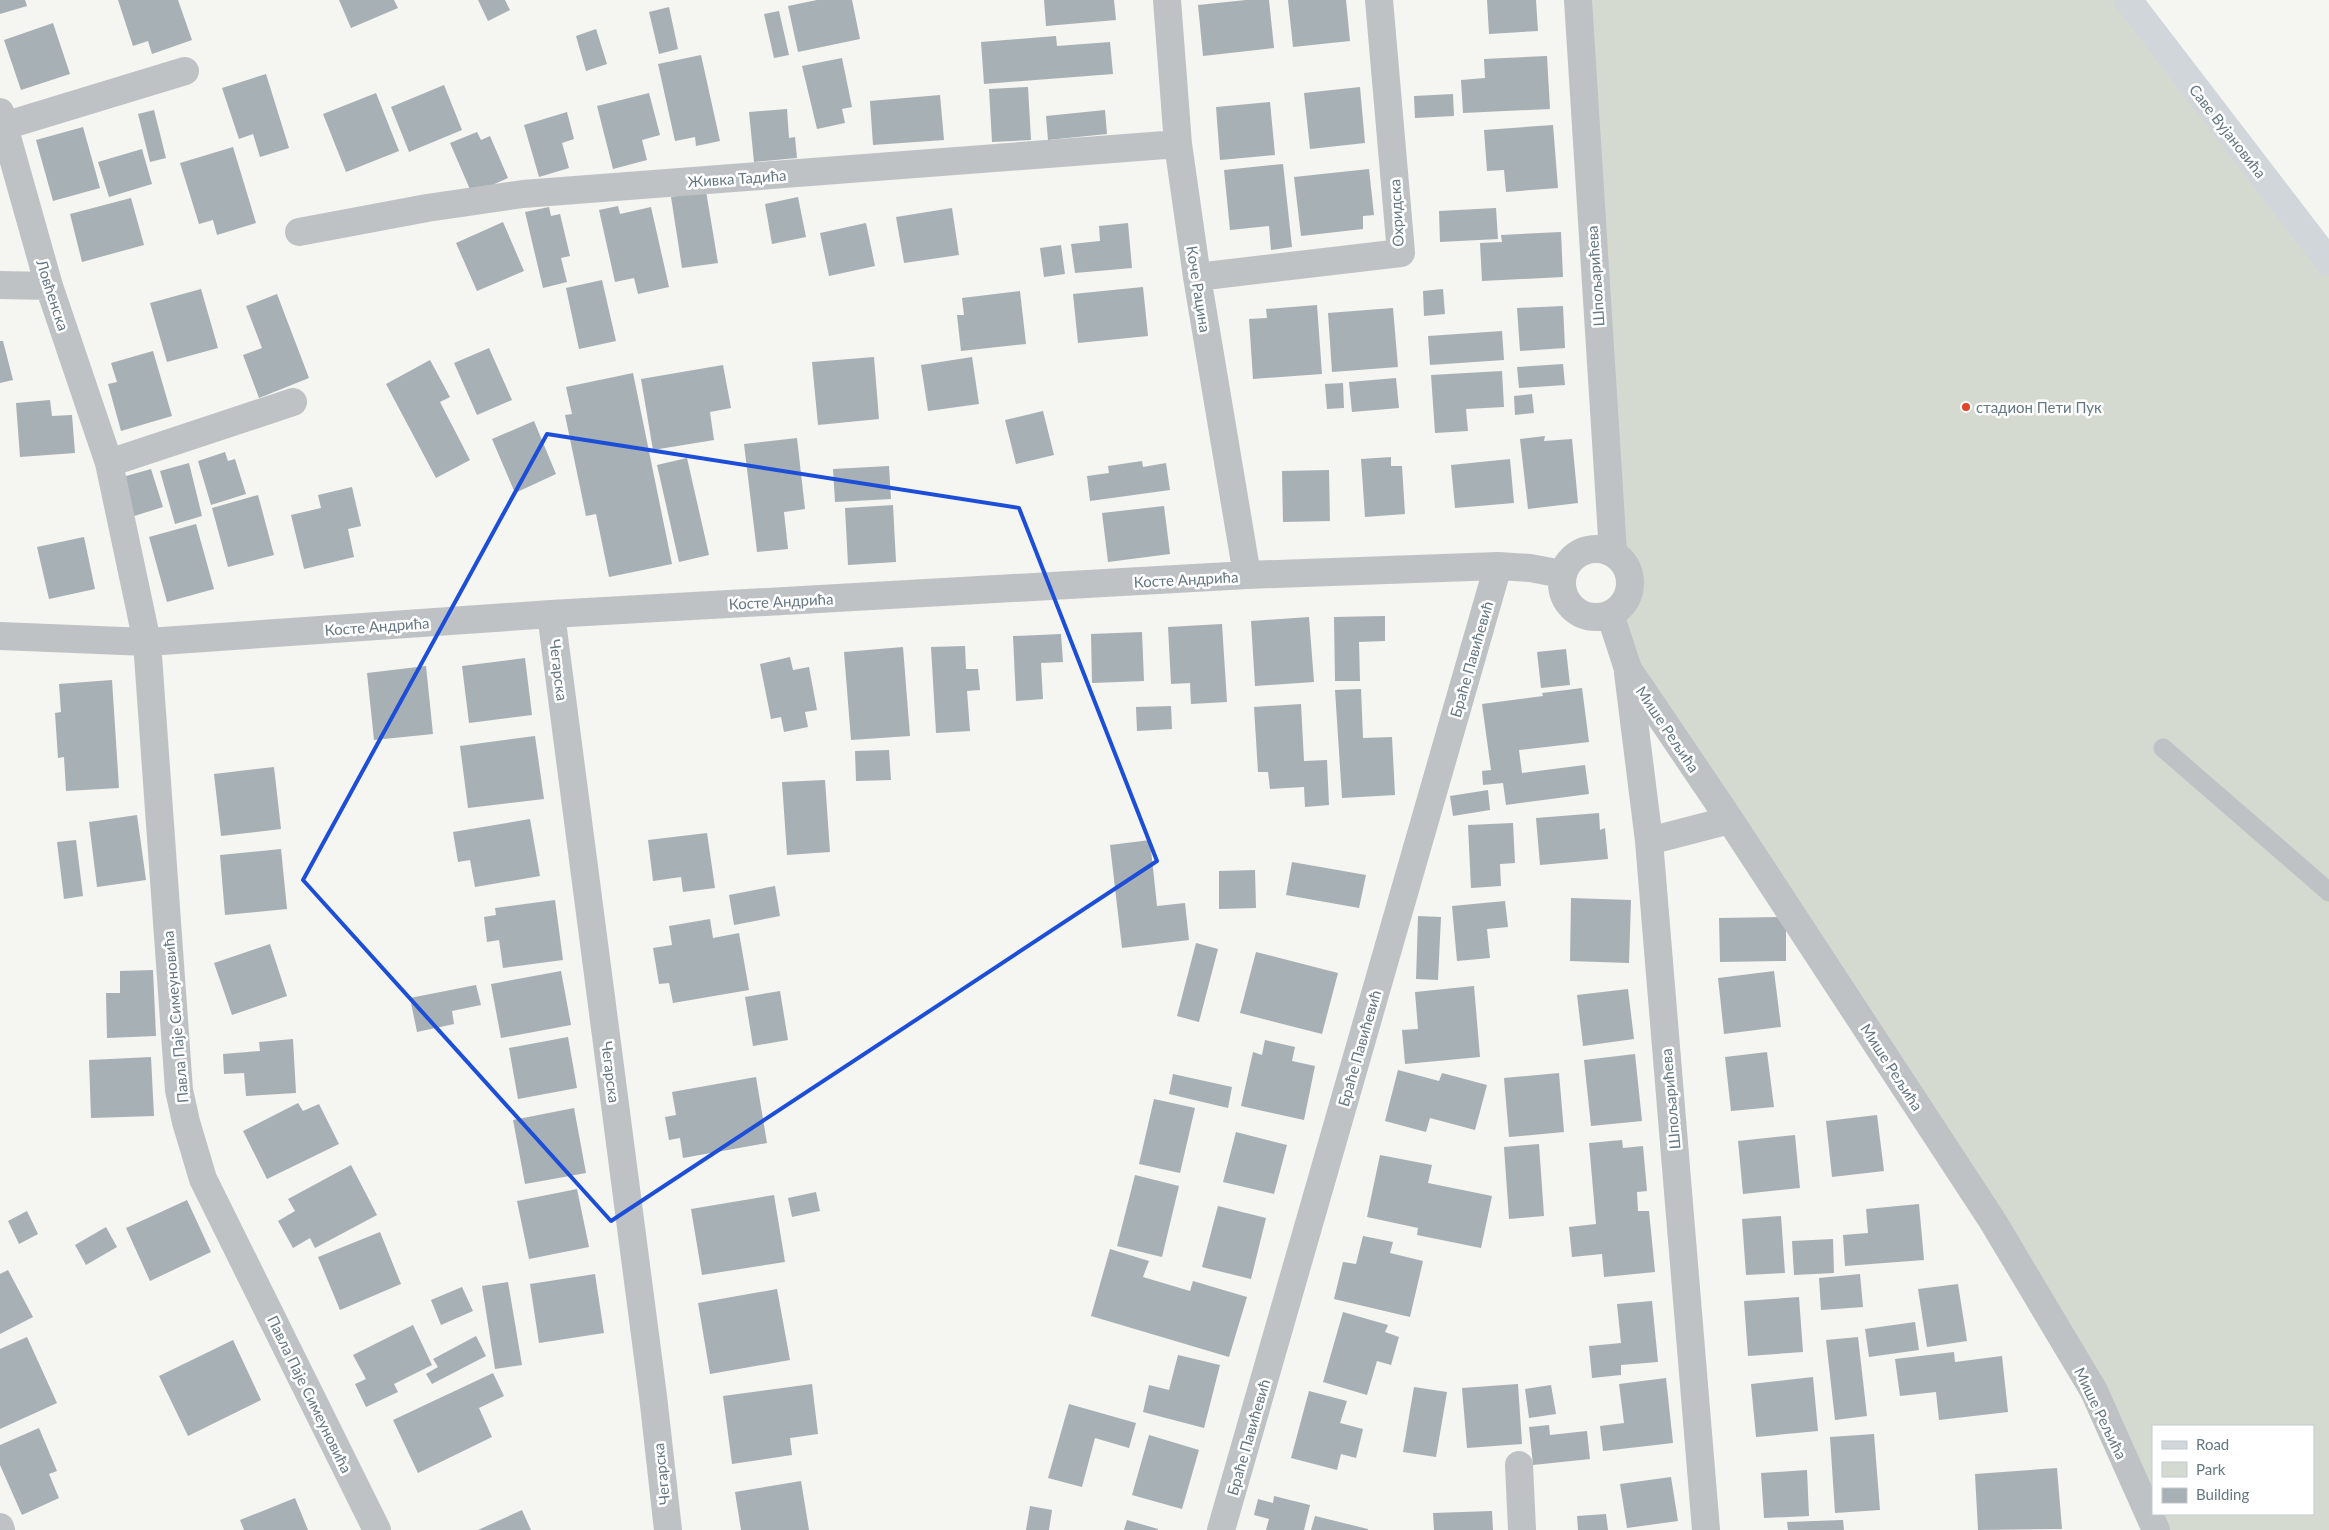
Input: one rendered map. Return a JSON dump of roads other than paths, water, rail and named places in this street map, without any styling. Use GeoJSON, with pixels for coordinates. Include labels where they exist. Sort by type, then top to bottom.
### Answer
{"type":"FeatureCollection","features":[{"type":"Feature","properties":{"kind":"street","name":"Коче Рацина"},"geometry":{"type":"LineString","coordinates":[[1167,0],[1178,144],[1197,277],[1247,575]]}},
{"type":"Feature","properties":{"kind":"street","name":"Охридска"},"geometry":{"type":"LineString","coordinates":[[1197,277],[1401,253],[1379,0]]}},
{"type":"Feature","properties":{"kind":"street","name":"Шпољарићева"},"geometry":{"type":"LineString","coordinates":[[1578,0],[1613,552]]}},
{"type":"Feature","properties":{"kind":"street","name":"Саве Вујановића"},"geometry":{"type":"LineString","coordinates":[[2128,0],[2329,262]]}},
{"type":"Feature","properties":{"kind":"street","name":"Ловћенска"},"geometry":{"type":"LineString","coordinates":[[147,642],[109,463],[49,286],[2,119],[185,71]]}},
{"type":"Feature","properties":{"kind":"street","name":"Живка Тадића"},"geometry":{"type":"LineString","coordinates":[[300,232],[427,208],[523,194],[1178,144]]}},
{"type":"Feature","properties":{"kind":"street"},"geometry":{"type":"LineString","coordinates":[[0,285],[49,286]]}},
{"type":"Feature","properties":{"kind":"street"},"geometry":{"type":"LineString","coordinates":[[109,463],[293,402]]}},
{"type":"Feature","properties":{"kind":"street"},"geometry":{"type":"LineString","coordinates":[[1592,548],[1613,552],[1625,564],[1631,579],[1626,601],[1610,614],[1599,617],[1588,616],[1578,612],[1564,596],[1561,585],[1562,574],[1573,556],[1582,550],[1592,548]]}},
{"type":"Feature","properties":{"kind":"street","name":"Косте Андрића"},"geometry":{"type":"LineString","coordinates":[[0,636],[147,642],[551,614],[1247,575],[1498,566],[1530,568],[1562,574]]}},
{"type":"Feature","properties":{"kind":"street","name":"Браће Павићевић"},"geometry":{"type":"LineString","coordinates":[[1221,1530],[1498,566]]}},
{"type":"Feature","properties":{"kind":"street","name":"Чегарска"},"geometry":{"type":"LineString","coordinates":[[551,614],[652,1386],[668,1530]]}},
{"type":"Feature","properties":{"kind":"street","name":"Мише Рељића"},"geometry":{"type":"LineString","coordinates":[[1610,614],[1628,669],[1730,820],[1997,1228],[2094,1391],[2156,1530]]}},
{"type":"Feature","properties":{"kind":"street","name":"Павла Паје Симеуновића"},"geometry":{"type":"LineString","coordinates":[[147,642],[179,1090],[186,1122],[203,1179],[377,1530]]}},
{"type":"Feature","properties":{"kind":"street","name":"Шпољарићева"},"geometry":{"type":"LineString","coordinates":[[1628,669],[1649,841],[1706,1530]]}},
{"type":"Feature","properties":{"kind":"street"},"geometry":{"type":"LineString","coordinates":[[1649,841],[1730,820]]}},
{"type":"Feature","properties":{"kind":"street"},"geometry":{"type":"LineString","coordinates":[[1519,1465],[1522,1530]]}},
{"type":"Feature","properties":{"kind":"lane"},"geometry":{"type":"LineString","coordinates":[[2163,748],[2329,892]]}},
{"type":"Feature","properties":{"kind":"place","name":"стадион Пети Пук"},"geometry":{"type":"Point","coordinates":[1966,407]}}]}
